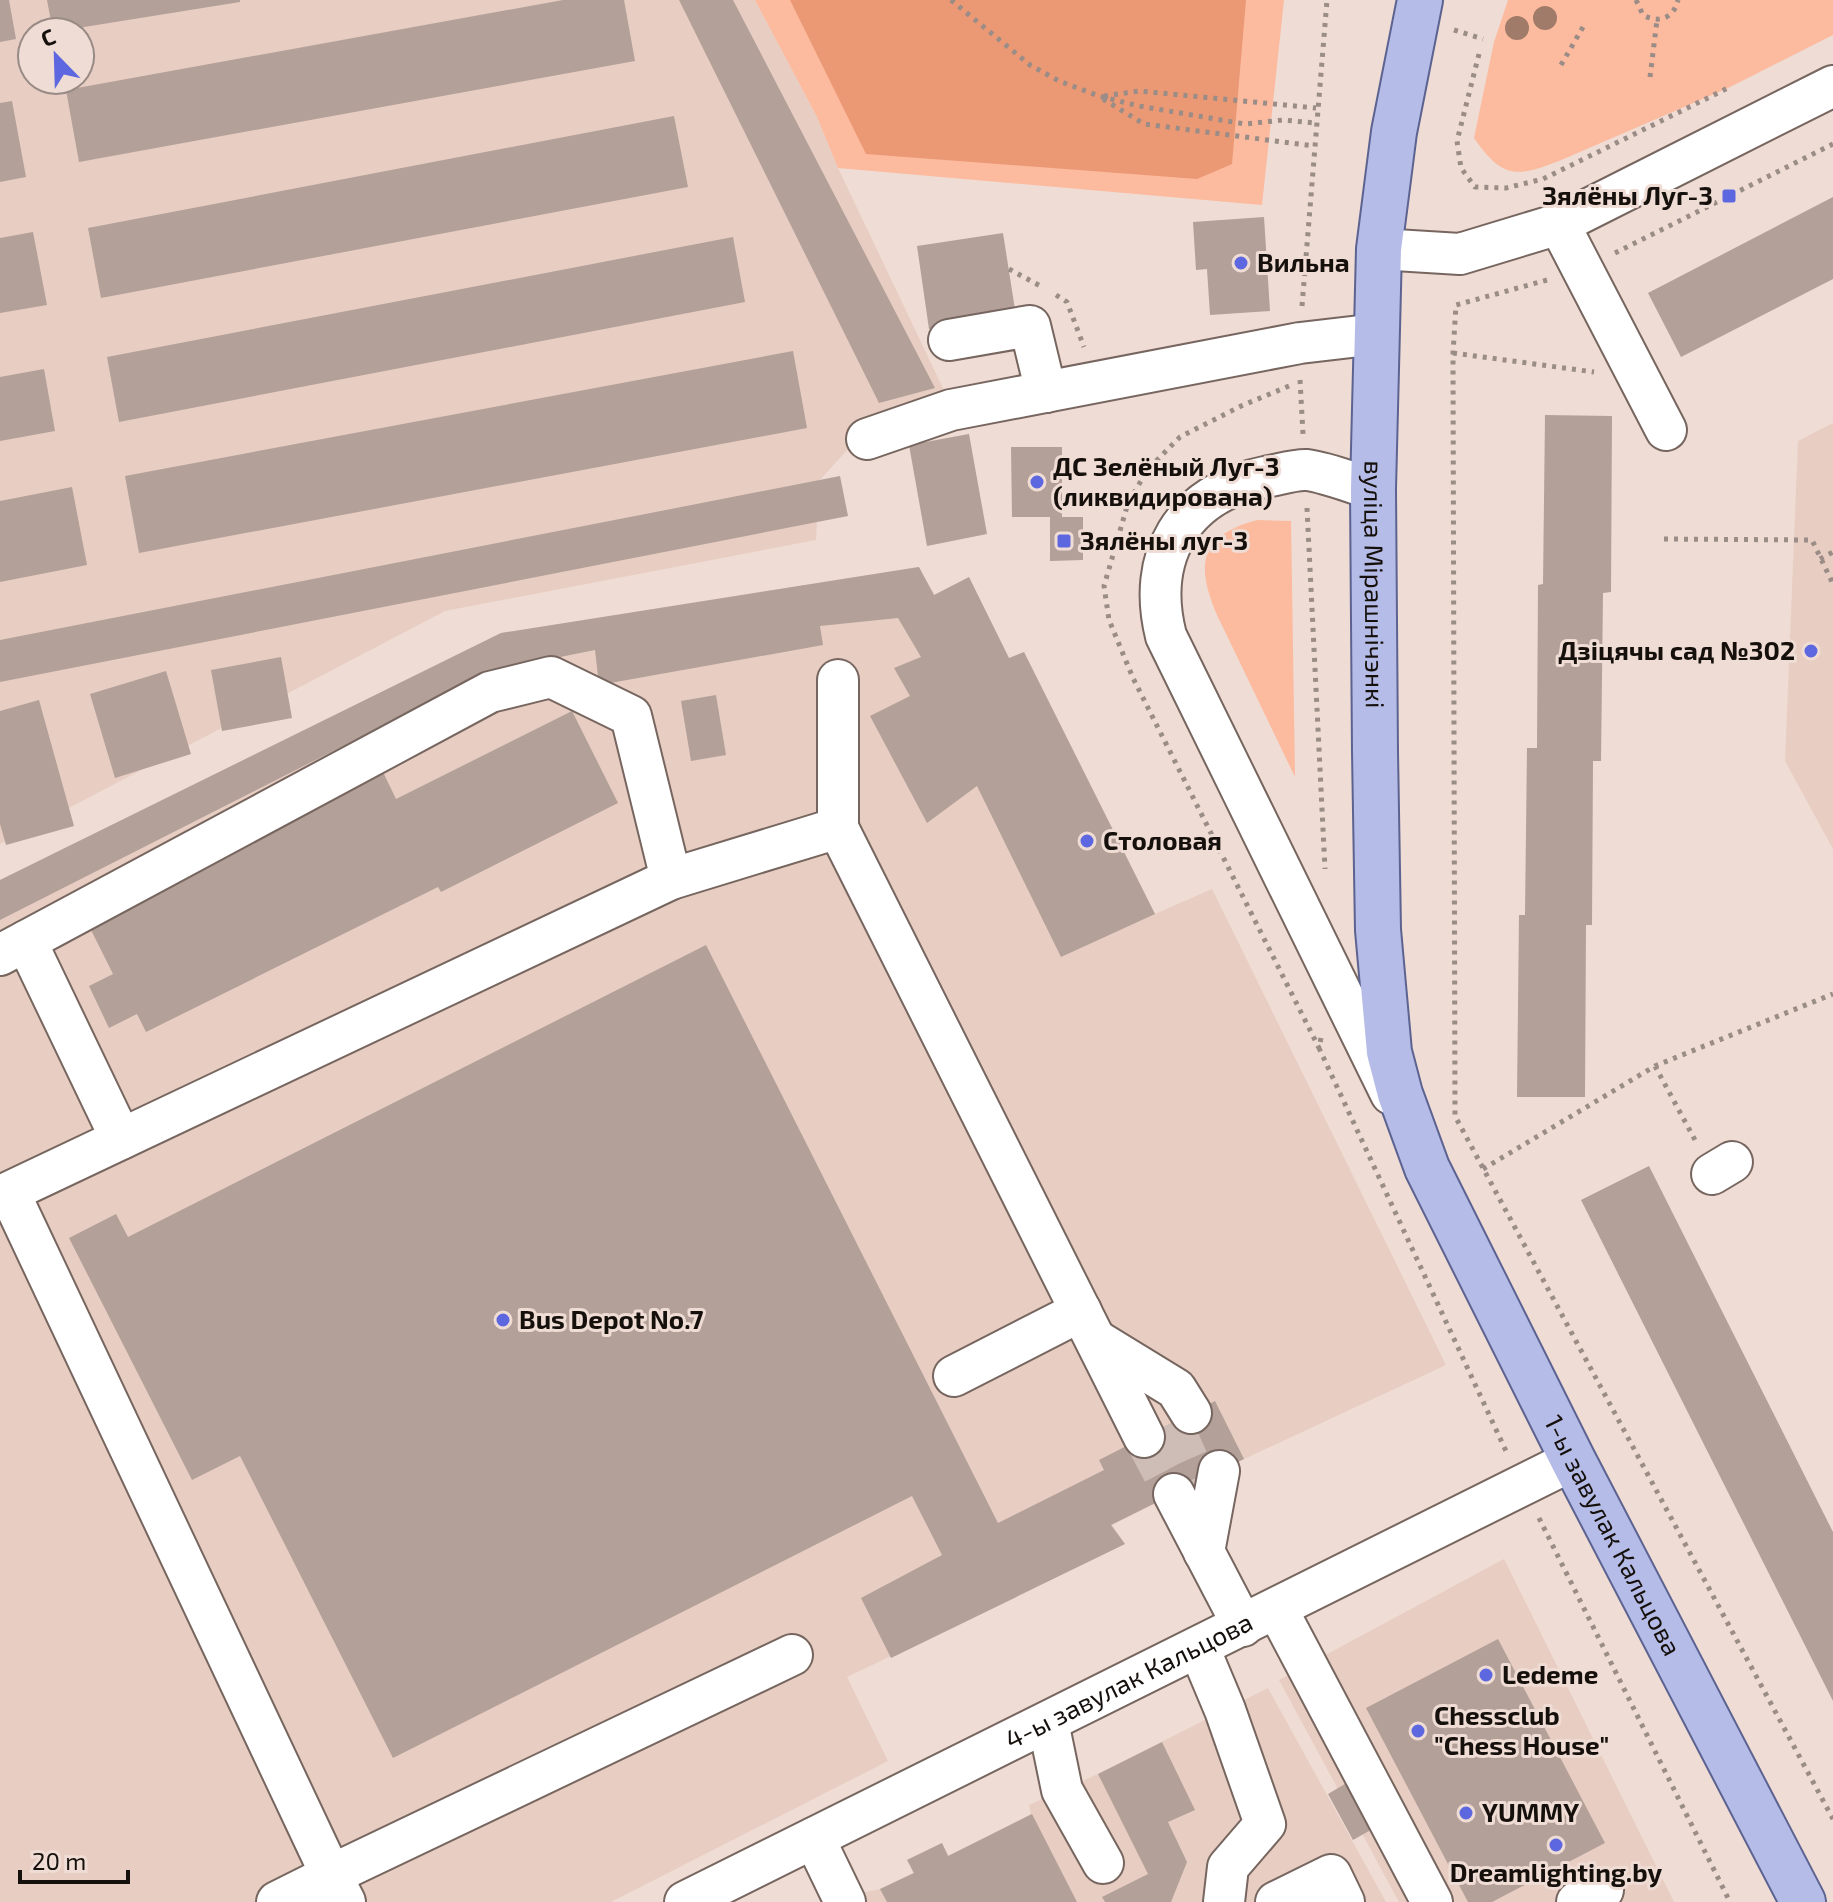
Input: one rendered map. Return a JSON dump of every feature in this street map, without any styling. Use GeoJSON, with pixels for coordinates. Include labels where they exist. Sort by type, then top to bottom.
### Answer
{"type":"FeatureCollection","features":[{"type":"Feature","properties":{"kind":"main road","name":"вуліца Мірашнічэнкі"},"geometry":{"type":"LineString","coordinates":[[1427,1168],[1400,1094],[1389,1052],[1383,1001],[1378,930],[1373,489],[1379,249],[1394,132],[1438,10]]}},
{"type":"Feature","properties":{"kind":"main road","name":"1-ы завулак Кальцова"},"geometry":{"type":"LineString","coordinates":[[1427,1168],[1573,1460],[1803,1902]]}},
{"type":"Feature","properties":{"kind":"street"},"geometry":{"type":"LineString","coordinates":[[1379,249],[1460,254],[1559,224],[1833,86]]}},
{"type":"Feature","properties":{"kind":"street"},"geometry":{"type":"LineString","coordinates":[[1559,224],[1666,430]]}},
{"type":"Feature","properties":{"kind":"street"},"geometry":{"type":"LineString","coordinates":[[949,340],[1030,326],[1046,392]]}},
{"type":"Feature","properties":{"kind":"street"},"geometry":{"type":"LineString","coordinates":[[867,439],[951,410],[1300,343],[1377,334]]}},
{"type":"Feature","properties":{"kind":"street"},"geometry":{"type":"LineString","coordinates":[[1373,489],[1305,470],[1253,480],[1222,492],[1192,512],[1173,535],[1159,582],[1160,610],[1166,636],[1427,1168]]}},
{"type":"Feature","properties":{"kind":"street"},"geometry":{"type":"LineString","coordinates":[[121,1139],[13,948],[490,692],[551,677],[631,716],[671,879]]}},
{"type":"Feature","properties":{"kind":"street"},"geometry":{"type":"LineString","coordinates":[[838,680],[838,828],[1088,1326],[1157,1431],[1176,1389],[1088,1326]]}},
{"type":"Feature","properties":{"kind":"street"},"geometry":{"type":"LineString","coordinates":[[338,1889],[4,1195],[671,879],[838,828]]}},
{"type":"Feature","properties":{"kind":"street"},"geometry":{"type":"LineString","coordinates":[[954,1376],[1088,1326]]}},
{"type":"Feature","properties":{"kind":"street","name":"4-ы завулак Кальцова"},"geometry":{"type":"LineString","coordinates":[[685,1902],[1573,1460]]}},
{"type":"Feature","properties":{"kind":"street"},"geometry":{"type":"LineString","coordinates":[[1185,1489],[1204,1552],[1260,1618],[1432,1902]]}},
{"type":"Feature","properties":{"kind":"street"},"geometry":{"type":"LineString","coordinates":[[1199,1648],[1225,1710],[1265,1824],[1228,1867],[1224,1902]]}},
{"type":"Feature","properties":{"kind":"street"},"geometry":{"type":"LineString","coordinates":[[277,1902],[338,1889],[792,1655]]}},
{"type":"Feature","properties":{"kind":"street"},"geometry":{"type":"LineString","coordinates":[[1048,1722],[1062,1790],[1103,1863]]}},
{"type":"Feature","properties":{"kind":"street"},"geometry":{"type":"LineString","coordinates":[[814,1838],[845,1902]]}},
{"type":"Feature","properties":{"kind":"street"},"geometry":{"type":"LineString","coordinates":[[1276,1902],[1331,1875],[1344,1902]]}},
{"type":"Feature","properties":{"kind":"path"},"geometry":{"type":"LineString","coordinates":[[951,0],[1030,65],[1059,81],[1099,96],[1245,124],[1283,120],[1315,123]]}},
{"type":"Feature","properties":{"kind":"path"},"geometry":{"type":"LineString","coordinates":[[1636,0],[1643,15],[1657,20],[1669,16],[1678,0]]}},
{"type":"Feature","properties":{"kind":"path"},"geometry":{"type":"LineString","coordinates":[[1438,10],[1453,30],[1483,39]]}},
{"type":"Feature","properties":{"kind":"path"},"geometry":{"type":"LineString","coordinates":[[1650,77],[1657,20]]}},
{"type":"Feature","properties":{"kind":"path"},"geometry":{"type":"LineString","coordinates":[[1561,65],[1583,27]]}},
{"type":"Feature","properties":{"kind":"path"},"geometry":{"type":"LineString","coordinates":[[1479,54],[1457,141],[1461,168],[1475,187],[1506,188],[1543,179],[1728,88]]}},
{"type":"Feature","properties":{"kind":"path"},"geometry":{"type":"LineString","coordinates":[[1099,96],[1139,91],[1316,108]]}},
{"type":"Feature","properties":{"kind":"path"},"geometry":{"type":"LineString","coordinates":[[1099,96],[1144,124],[1314,146]]}},
{"type":"Feature","properties":{"kind":"path"},"geometry":{"type":"LineString","coordinates":[[1833,144],[1582,270],[1456,305],[1453,353],[1455,1116],[1833,1819]]}},
{"type":"Feature","properties":{"kind":"path"},"geometry":{"type":"LineString","coordinates":[[1453,353],[1639,378]]}},
{"type":"Feature","properties":{"kind":"path"},"geometry":{"type":"LineString","coordinates":[[1664,539],[1812,540],[1833,584]]}},
{"type":"Feature","properties":{"kind":"path"},"geometry":{"type":"LineString","coordinates":[[1820,559],[1833,552]]}},
{"type":"Feature","properties":{"kind":"path"},"geometry":{"type":"LineString","coordinates":[[1483,1169],[1655,1066],[1833,994]]}},
{"type":"Feature","properties":{"kind":"path"},"geometry":{"type":"LineString","coordinates":[[1655,1066],[1715,1163]]}},
{"type":"Feature","properties":{"kind":"shaded area"},"geometry":{"type":"Polygon","coordinates":[[[0,0],[755,0],[817,117],[838,168],[961,426],[849,448],[819,481],[816,540],[445,611],[0,844],[0,0]]]}},
{"type":"Feature","properties":{"kind":"shaded area"},"geometry":{"type":"Polygon","coordinates":[[[755,0],[1284,0],[1262,205],[838,168],[817,117],[755,0]]]}},
{"type":"Feature","properties":{"kind":"shaded area"},"geometry":{"type":"Polygon","coordinates":[[[790,0],[1246,0],[1232,164],[1197,179],[866,154],[790,0]]]}},
{"type":"Feature","properties":{"kind":"shaded area"},"geometry":{"type":"Polygon","coordinates":[[[1508,0],[1833,0],[1833,35],[1728,88],[1559,161],[1531,170],[1510,171],[1493,161],[1474,138],[1494,42],[1508,0]]]}},
{"type":"Feature","properties":{"kind":"shaded area","name":"Дзіцячы сад №302"},"geometry":{"type":"Polygon","coordinates":[[[1833,423],[1833,849],[1785,761],[1798,441],[1833,423]]]}},
{"type":"Feature","properties":{"kind":"shaded area"},"geometry":{"type":"Polygon","coordinates":[[[1257,520],[1291,521],[1295,777],[1217,615],[1206,580],[1207,554],[1213,543],[1224,534],[1257,520]]]}},
{"type":"Feature","properties":{"kind":"shaded area"},"geometry":{"type":"Polygon","coordinates":[[[918,567],[935,595],[1009,658],[1024,652],[1155,914],[1212,889],[1446,1365],[1244,1459],[1112,1525],[1125,1544],[847,1677],[888,1761],[611,1902],[0,1902],[0,880],[501,633],[918,567]]]}},
{"type":"Feature","properties":{"kind":"shaded area"},"geometry":{"type":"Polygon","coordinates":[[[1504,1559],[1674,1902],[1399,1902],[1279,1680],[1504,1559]]]}},
{"type":"Feature","properties":{"kind":"shaded area"},"geometry":{"type":"Polygon","coordinates":[[[1268,1688],[1386,1902],[832,1902],[880,1889],[913,1873],[908,1859],[942,1843],[949,1856],[1031,1814],[1029,1805],[1098,1774],[1268,1688]]]}},
{"type":"Feature","properties":{"kind":"building"},"geometry":{"type":"Polygon","coordinates":[[[0,0],[9,0],[16,39],[0,42],[0,0]]]}},
{"type":"Feature","properties":{"kind":"building"},"geometry":{"type":"Polygon","coordinates":[[[47,0],[240,0],[96,25],[96,16],[50,16],[47,0]]]}},
{"type":"Feature","properties":{"kind":"building"},"geometry":{"type":"Polygon","coordinates":[[[563,0],[624,0],[635,61],[79,162],[67,96],[96,96],[96,85],[563,0]]]}},
{"type":"Feature","properties":{"kind":"building"},"geometry":{"type":"Polygon","coordinates":[[[679,0],[733,0],[935,388],[879,403],[679,0]]]}},
{"type":"Feature","properties":{"kind":"building"},"geometry":{"type":"Polygon","coordinates":[[[12,101],[26,177],[0,182],[0,103],[12,101]]]}},
{"type":"Feature","properties":{"kind":"building"},"geometry":{"type":"Polygon","coordinates":[[[674,116],[688,187],[101,298],[88,228],[674,116]]]}},
{"type":"Feature","properties":{"kind":"building"},"geometry":{"type":"Polygon","coordinates":[[[1833,197],[1833,279],[1681,357],[1648,293],[1833,197]]]}},
{"type":"Feature","properties":{"kind":"building"},"geometry":{"type":"Polygon","coordinates":[[[1264,217],[1270,311],[1210,315],[1207,269],[1196,270],[1193,222],[1264,217]]]}},
{"type":"Feature","properties":{"kind":"building"},"geometry":{"type":"Polygon","coordinates":[[[33,232],[47,305],[0,313],[0,238],[33,232]]]}},
{"type":"Feature","properties":{"kind":"building"},"geometry":{"type":"Polygon","coordinates":[[[1003,233],[1016,316],[929,329],[917,246],[1003,233]]]}},
{"type":"Feature","properties":{"kind":"building"},"geometry":{"type":"Polygon","coordinates":[[[733,237],[745,302],[119,422],[107,357],[733,237]]]}},
{"type":"Feature","properties":{"kind":"building"},"geometry":{"type":"Polygon","coordinates":[[[793,351],[807,428],[139,553],[125,476],[793,351]]]}},
{"type":"Feature","properties":{"kind":"building"},"geometry":{"type":"Polygon","coordinates":[[[44,369],[55,431],[0,441],[0,377],[44,369]]]}},
{"type":"Feature","properties":{"kind":"building"},"geometry":{"type":"Polygon","coordinates":[[[1545,415],[1612,416],[1611,592],[1603,593],[1601,761],[1593,761],[1592,925],[1586,925],[1585,1097],[1517,1097],[1519,915],[1525,915],[1527,748],[1537,748],[1538,585],[1543,584],[1545,415]]]}},
{"type":"Feature","properties":{"kind":"building"},"geometry":{"type":"Polygon","coordinates":[[[969,434],[987,534],[927,546],[909,445],[969,434]]]}},
{"type":"Feature","properties":{"kind":"building","name":"ДС Зелёный Луг-3 (ликвидирована)"},"geometry":{"type":"Polygon","coordinates":[[[1011,447],[1062,447],[1062,517],[1083,517],[1083,560],[1050,561],[1050,517],[1012,517],[1011,447]]]}},
{"type":"Feature","properties":{"kind":"building"},"geometry":{"type":"Polygon","coordinates":[[[840,476],[848,516],[0,682],[0,640],[840,476]]]}},
{"type":"Feature","properties":{"kind":"building"},"geometry":{"type":"Polygon","coordinates":[[[72,487],[87,565],[0,582],[0,501],[72,487]]]}},
{"type":"Feature","properties":{"kind":"building"},"geometry":{"type":"Polygon","coordinates":[[[919,567],[934,595],[969,577],[1009,658],[1024,652],[1155,914],[1061,957],[977,786],[927,823],[870,716],[910,696],[894,668],[921,657],[898,618],[820,626],[823,645],[599,685],[595,650],[491,671],[0,920],[0,880],[501,633],[919,567]]]}},
{"type":"Feature","properties":{"kind":"building"},"geometry":{"type":"Polygon","coordinates":[[[281,657],[292,718],[222,731],[211,670],[281,657]]]}},
{"type":"Feature","properties":{"kind":"building"},"geometry":{"type":"Polygon","coordinates":[[[166,671],[191,754],[115,778],[90,694],[166,671]]]}},
{"type":"Feature","properties":{"kind":"building"},"geometry":{"type":"Polygon","coordinates":[[[716,695],[726,755],[691,761],[681,701],[716,695]]]}},
{"type":"Feature","properties":{"kind":"building"},"geometry":{"type":"Polygon","coordinates":[[[39,700],[74,826],[6,845],[0,824],[0,711],[39,700]]]}},
{"type":"Feature","properties":{"kind":"building"},"geometry":{"type":"Polygon","coordinates":[[[572,711],[618,803],[441,892],[438,887],[146,1032],[137,1014],[109,1028],[89,986],[113,974],[86,920],[383,772],[396,799],[572,711]]]}},
{"type":"Feature","properties":{"kind":"building","name":"Bus Depot No.7"},"geometry":{"type":"Polygon","coordinates":[[[706,945],[998,1523],[1104,1470],[1099,1460],[1215,1401],[1244,1459],[1111,1525],[1125,1544],[891,1658],[861,1598],[942,1555],[912,1496],[393,1758],[240,1456],[192,1480],[69,1238],[116,1214],[128,1237],[706,945]]]}},
{"type":"Feature","properties":{"kind":"building"},"geometry":{"type":"Polygon","coordinates":[[[1649,1166],[1833,1532],[1833,1701],[1581,1200],[1649,1166]]]}},
{"type":"Feature","properties":{"kind":"building"},"geometry":{"type":"Polygon","coordinates":[[[1498,1639],[1605,1843],[1492,1902],[1468,1902],[1366,1708],[1498,1639]]]}},
{"type":"Feature","properties":{"kind":"building"},"geometry":{"type":"Polygon","coordinates":[[[1162,1742],[1195,1810],[1168,1822],[1187,1862],[1171,1902],[1105,1902],[1102,1897],[1148,1874],[1098,1774],[1162,1742]]]}},
{"type":"Feature","properties":{"kind":"building"},"geometry":{"type":"Polygon","coordinates":[[[1350,1781],[1376,1827],[1353,1840],[1328,1794],[1350,1781]]]}},
{"type":"Feature","properties":{"kind":"building"},"geometry":{"type":"Polygon","coordinates":[[[1032,1814],[1077,1902],[887,1902],[880,1889],[914,1873],[907,1860],[942,1843],[948,1856],[1032,1814]]]}},
{"type":"Feature","properties":{"kind":"tunnel"},"geometry":{"type":"LineString","coordinates":[[1172,1423],[1198,1482]]}},
{"type":"Feature","properties":{"kind":"tunnel"},"geometry":{"type":"LineString","coordinates":[[1144,1437],[1174,1494]]}},
{"type":"Feature","properties":{"kind":"place","name":"Зялёны Луг-3"},"geometry":{"type":"Point","coordinates":[1729,196]}},
{"type":"Feature","properties":{"kind":"place","name":"Вильна"},"geometry":{"type":"Point","coordinates":[1241,263]}},
{"type":"Feature","properties":{"kind":"place","name":"ДС Зелёный Луг-3 (ликвидирована)"},"geometry":{"type":"Point","coordinates":[1037,482]}},
{"type":"Feature","properties":{"kind":"place","name":"Зялёны луг-3"},"geometry":{"type":"Point","coordinates":[1064,541]}},
{"type":"Feature","properties":{"kind":"place","name":"Дзіцячы сад №302"},"geometry":{"type":"Point","coordinates":[1811,651]}},
{"type":"Feature","properties":{"kind":"place","name":"Столовая"},"geometry":{"type":"Point","coordinates":[1087,841]}},
{"type":"Feature","properties":{"kind":"place","name":"Bus Depot No.7"},"geometry":{"type":"Point","coordinates":[503,1320]}},
{"type":"Feature","properties":{"kind":"place","name":"Ledeme"},"geometry":{"type":"Point","coordinates":[1486,1675]}},
{"type":"Feature","properties":{"kind":"place","name":"Chessclub \"Chess House\""},"geometry":{"type":"Point","coordinates":[1418,1731]}},
{"type":"Feature","properties":{"kind":"place","name":"YUMMY"},"geometry":{"type":"Point","coordinates":[1466,1813]}},
{"type":"Feature","properties":{"kind":"place","name":"Dreamlighting.by"},"geometry":{"type":"Point","coordinates":[1556,1845]}}]}
